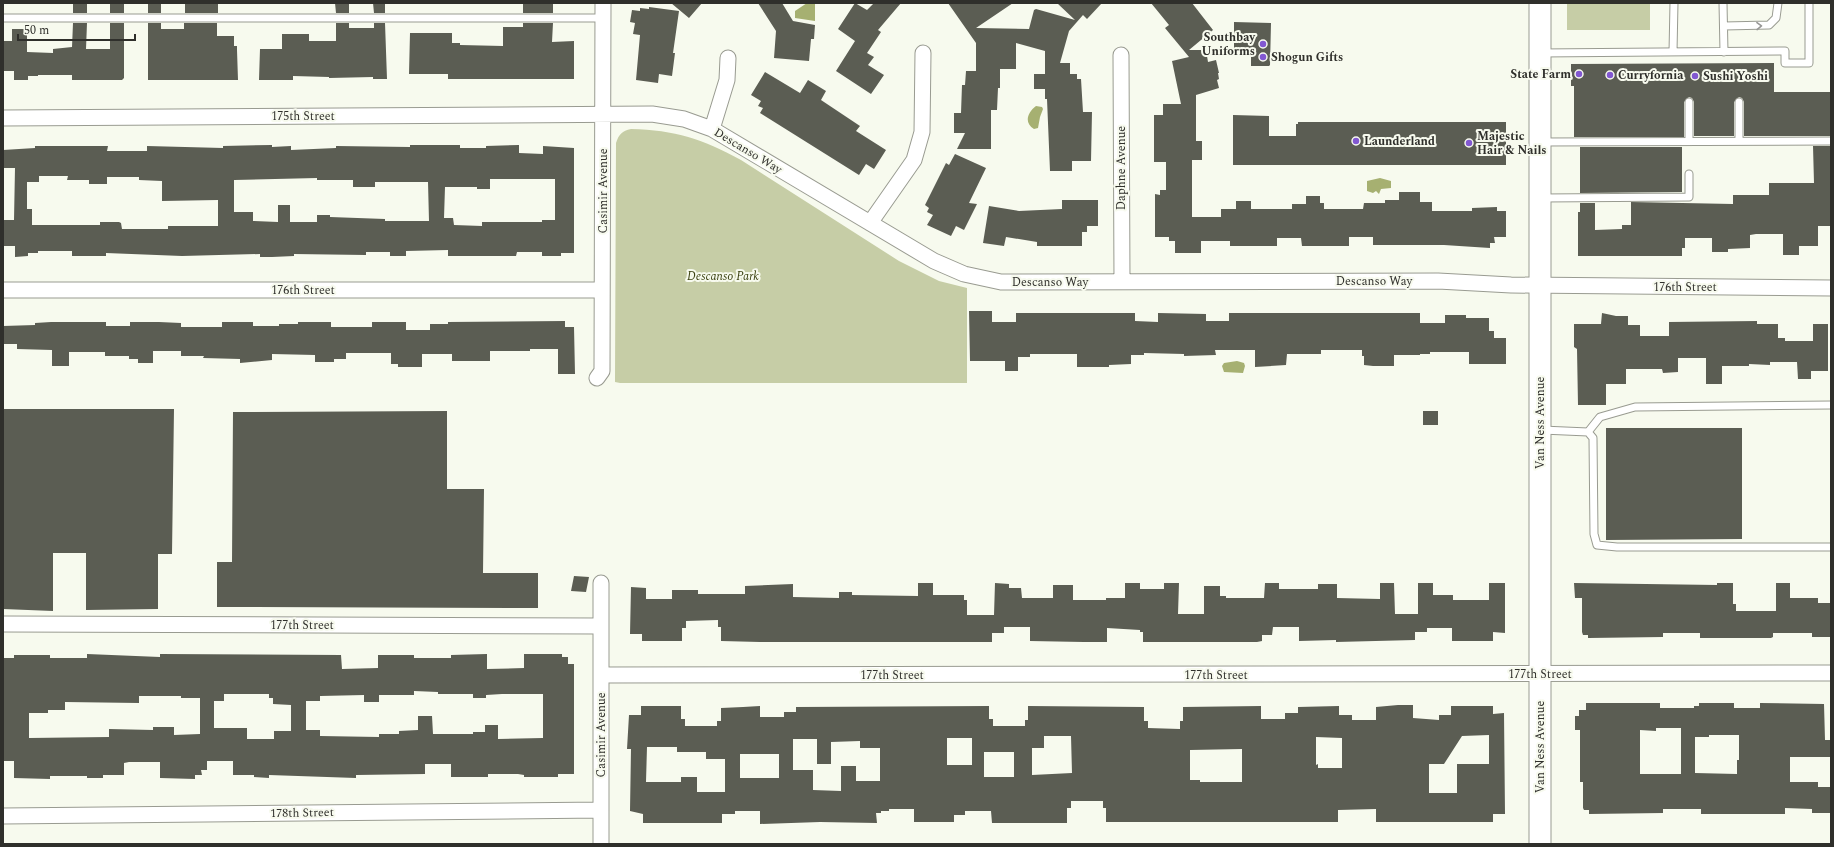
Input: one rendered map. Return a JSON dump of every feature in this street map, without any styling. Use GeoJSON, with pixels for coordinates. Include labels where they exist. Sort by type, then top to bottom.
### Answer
{"type":"FeatureCollection","features":[{"type":"Feature","properties":{"kind":"main road","name":"Van Ness Avenue"},"geometry":{"type":"LineString","coordinates":[[1540,3],[1540,844]]}},
{"type":"Feature","properties":{"kind":"street","name":"Casimir Avenue"},"geometry":{"type":"LineString","coordinates":[[597,378],[602,371],[603,10]]}},
{"type":"Feature","properties":{"kind":"street"},"geometry":{"type":"LineString","coordinates":[[870,223],[914,160],[922,132],[923,53]]}},
{"type":"Feature","properties":{"kind":"street","name":"Daphne Avenue"},"geometry":{"type":"LineString","coordinates":[[1121,55],[1122,281]]}},
{"type":"Feature","properties":{"kind":"street"},"geometry":{"type":"LineString","coordinates":[[712,129],[727,80],[728,58]]}},
{"type":"Feature","properties":{"kind":"street","name":"175th Street"},"geometry":{"type":"LineString","coordinates":[[3,118],[603,114]]}},
{"type":"Feature","properties":{"kind":"street","name":"Descanso Way"},"geometry":{"type":"LineString","coordinates":[[603,114],[652,114],[684,119],[712,129],[934,261],[964,274],[1001,282],[1438,281],[1540,286]]}},
{"type":"Feature","properties":{"kind":"street","name":"176th Street"},"geometry":{"type":"LineString","coordinates":[[1540,286],[1831,288]]}},
{"type":"Feature","properties":{"kind":"street","name":"176th Street"},"geometry":{"type":"LineString","coordinates":[[3,290],[602,290]]}},
{"type":"Feature","properties":{"kind":"street","name":"Casimir Avenue"},"geometry":{"type":"LineString","coordinates":[[601,583],[601,844]]}},
{"type":"Feature","properties":{"kind":"street","name":"177th Street"},"geometry":{"type":"LineString","coordinates":[[3,624],[601,626]]}},
{"type":"Feature","properties":{"kind":"street","name":"177th Street"},"geometry":{"type":"LineString","coordinates":[[601,675],[1831,673]]}},
{"type":"Feature","properties":{"kind":"street","name":"178th Street"},"geometry":{"type":"LineString","coordinates":[[3,816],[601,810]]}},
{"type":"Feature","properties":{"kind":"lane"},"geometry":{"type":"LineString","coordinates":[[1673,52],[1674,3]]}},
{"type":"Feature","properties":{"kind":"lane"},"geometry":{"type":"LineString","coordinates":[[1723,3],[1724,52]]}},
{"type":"Feature","properties":{"kind":"lane"},"geometry":{"type":"LineString","coordinates":[[1724,26],[1769,25],[1776,18],[1778,3]]}},
{"type":"Feature","properties":{"kind":"lane"},"geometry":{"type":"LineString","coordinates":[[1540,53],[1785,51],[1785,63],[1809,63],[1809,3]]}},
{"type":"Feature","properties":{"kind":"lane"},"geometry":{"type":"LineString","coordinates":[[3,18],[603,10]]}},
{"type":"Feature","properties":{"kind":"lane"},"geometry":{"type":"LineString","coordinates":[[1689,102],[1689,142]]}},
{"type":"Feature","properties":{"kind":"lane"},"geometry":{"type":"LineString","coordinates":[[1739,102],[1739,141]]}},
{"type":"Feature","properties":{"kind":"lane"},"geometry":{"type":"LineString","coordinates":[[1540,142],[1831,140]]}},
{"type":"Feature","properties":{"kind":"lane"},"geometry":{"type":"LineString","coordinates":[[1540,198],[1689,197],[1689,174]]}},
{"type":"Feature","properties":{"kind":"lane"},"geometry":{"type":"LineString","coordinates":[[1588,432],[1600,417],[1636,407],[1831,405]]}},
{"type":"Feature","properties":{"kind":"lane"},"geometry":{"type":"LineString","coordinates":[[1540,430],[1588,432],[1594,438],[1594,534],[1597,545],[1617,547],[1831,547]]}},
{"type":"Feature","properties":{"kind":"green space"},"geometry":{"type":"Polygon","coordinates":[[[1567,3],[1650,3],[1650,30],[1567,30],[1567,3]]]}},
{"type":"Feature","properties":{"kind":"green space","name":"Descanso Park"},"geometry":{"type":"Polygon","coordinates":[[[631,129],[661,131],[688,137],[714,146],[741,160],[899,261],[939,281],[967,288],[967,383],[615,382],[616,143],[621,133],[631,129]]]}},
{"type":"Feature","properties":{"kind":"shaded area"},"geometry":{"type":"Polygon","coordinates":[[[807,3],[815,3],[815,21],[795,18],[795,11],[807,3]]]}},
{"type":"Feature","properties":{"kind":"shaded area"},"geometry":{"type":"Polygon","coordinates":[[[1036,106],[1042,107],[1043,109],[1038,128],[1034,129],[1029,124],[1028,118],[1030,112],[1036,106]]]}},
{"type":"Feature","properties":{"kind":"shaded area"},"geometry":{"type":"Polygon","coordinates":[[[1380,178],[1391,181],[1391,188],[1381,189],[1379,194],[1376,191],[1373,193],[1367,191],[1367,181],[1380,178]]]}},
{"type":"Feature","properties":{"kind":"shaded area"},"geometry":{"type":"Polygon","coordinates":[[[1237,361],[1244,363],[1245,366],[1243,373],[1224,372],[1222,366],[1224,363],[1237,361]]]}},
{"type":"Feature","properties":{"kind":"building"},"geometry":{"type":"Polygon","coordinates":[[[73,3],[87,3],[87,13],[73,13],[73,3]]]}},
{"type":"Feature","properties":{"kind":"building"},"geometry":{"type":"Polygon","coordinates":[[[110,3],[124,3],[124,13],[110,13],[110,3]]]}},
{"type":"Feature","properties":{"kind":"building"},"geometry":{"type":"Polygon","coordinates":[[[148,3],[161,3],[161,13],[148,13],[148,3]]]}},
{"type":"Feature","properties":{"kind":"building"},"geometry":{"type":"Polygon","coordinates":[[[185,3],[218,3],[218,13],[185,13],[185,3]]]}},
{"type":"Feature","properties":{"kind":"building"},"geometry":{"type":"Polygon","coordinates":[[[335,3],[349,3],[349,13],[336,13],[335,3]]]}},
{"type":"Feature","properties":{"kind":"building"},"geometry":{"type":"Polygon","coordinates":[[[373,3],[385,3],[385,13],[374,13],[373,3]]]}},
{"type":"Feature","properties":{"kind":"building"},"geometry":{"type":"Polygon","coordinates":[[[523,3],[553,3],[553,13],[523,13],[523,3]]]}},
{"type":"Feature","properties":{"kind":"building"},"geometry":{"type":"Polygon","coordinates":[[[671,3],[702,3],[689,18],[671,3]]]}},
{"type":"Feature","properties":{"kind":"building"},"geometry":{"type":"Polygon","coordinates":[[[758,3],[782,3],[793,21],[815,25],[814,39],[811,39],[809,61],[774,58],[776,31],[758,3]]]}},
{"type":"Feature","properties":{"kind":"building"},"geometry":{"type":"Polygon","coordinates":[[[855,3],[867,10],[874,3],[901,3],[878,30],[881,32],[867,53],[874,57],[868,65],[884,75],[871,94],[836,71],[855,41],[838,29],[855,3]]]}},
{"type":"Feature","properties":{"kind":"building"},"geometry":{"type":"Polygon","coordinates":[[[948,3],[1013,3],[976,28],[1029,29],[1034,10],[1036,9],[1075,20],[1057,3],[1102,3],[1087,19],[1083,15],[1069,31],[1060,63],[1070,63],[1070,74],[1077,74],[1077,79],[1081,79],[1083,112],[1092,112],[1091,161],[1072,161],[1072,171],[1050,171],[1047,99],[1045,99],[1045,89],[1034,89],[1034,74],[1045,74],[1045,51],[1016,43],[1016,69],[1000,69],[1000,88],[998,88],[997,110],[991,110],[991,149],[957,149],[965,133],[954,133],[954,113],[961,113],[962,85],[965,85],[966,71],[976,71],[976,43],[948,3]]]}},
{"type":"Feature","properties":{"kind":"building"},"geometry":{"type":"Polygon","coordinates":[[[1151,3],[1192,3],[1213,30],[1189,50],[1206,50],[1208,62],[1216,60],[1219,73],[1219,79],[1217,80],[1219,88],[1196,95],[1196,141],[1202,141],[1202,160],[1192,160],[1192,217],[1221,217],[1221,209],[1236,209],[1236,201],[1251,201],[1251,209],[1292,209],[1292,204],[1306,204],[1306,196],[1320,196],[1320,203],[1324,203],[1324,209],[1363,209],[1364,203],[1385,203],[1385,200],[1399,200],[1399,192],[1420,192],[1420,202],[1432,202],[1432,211],[1472,211],[1472,208],[1497,207],[1497,211],[1506,211],[1506,237],[1494,237],[1495,243],[1490,243],[1490,248],[1444,245],[1373,245],[1373,237],[1349,237],[1349,246],[1302,246],[1301,238],[1277,238],[1277,246],[1230,246],[1230,241],[1201,241],[1201,253],[1175,253],[1175,241],[1169,241],[1169,237],[1155,237],[1155,194],[1160,195],[1160,190],[1166,190],[1166,162],[1154,162],[1154,115],[1163,115],[1163,104],[1181,104],[1172,61],[1189,57],[1165,28],[1169,25],[1151,3]]]}},
{"type":"Feature","properties":{"kind":"building"},"geometry":{"type":"Polygon","coordinates":[[[649,7],[679,11],[673,53],[675,53],[672,76],[659,74],[658,83],[636,80],[640,35],[633,34],[635,23],[630,22],[632,10],[640,11],[640,8],[649,9],[649,7]]]}},
{"type":"Feature","properties":{"kind":"building"},"geometry":{"type":"Polygon","coordinates":[[[1234,22],[1271,23],[1269,66],[1251,66],[1251,52],[1234,52],[1234,22]]]}},
{"type":"Feature","properties":{"kind":"building"},"geometry":{"type":"Polygon","coordinates":[[[73,23],[87,23],[86,49],[110,49],[110,23],[124,23],[124,78],[122,80],[72,80],[72,75],[38,75],[28,76],[28,80],[14,80],[14,71],[3,71],[3,41],[12,41],[12,29],[27,29],[27,52],[53,53],[53,49],[72,47],[73,23]]]}},
{"type":"Feature","properties":{"kind":"building"},"geometry":{"type":"Polygon","coordinates":[[[148,23],[161,23],[161,29],[184,29],[184,23],[217,23],[217,36],[234,36],[234,46],[237,46],[238,80],[148,80],[148,23]]]}},
{"type":"Feature","properties":{"kind":"building"},"geometry":{"type":"Polygon","coordinates":[[[336,23],[349,23],[349,28],[374,28],[374,23],[385,23],[387,79],[373,79],[373,77],[329,78],[293,76],[293,80],[259,80],[260,49],[282,49],[282,34],[309,34],[309,41],[336,41],[336,23]]]}},
{"type":"Feature","properties":{"kind":"building"},"geometry":{"type":"Polygon","coordinates":[[[523,23],[553,23],[552,42],[574,41],[574,79],[448,79],[448,74],[409,74],[410,33],[452,33],[452,43],[460,43],[460,45],[503,46],[503,27],[523,27],[523,23]]]}},
{"type":"Feature","properties":{"kind":"building"},"geometry":{"type":"Polygon","coordinates":[[[1774,63],[1774,92],[1831,92],[1831,136],[1744,136],[1744,102],[1742,98],[1739,97],[1734,102],[1734,136],[1694,136],[1694,102],[1692,98],[1689,97],[1684,102],[1684,137],[1574,137],[1574,86],[1571,86],[1571,64],[1774,63]]]}},
{"type":"Feature","properties":{"kind":"building"},"geometry":{"type":"Polygon","coordinates":[[[765,72],[800,93],[808,80],[826,91],[821,100],[860,126],[856,131],[886,150],[874,169],[866,164],[859,175],[760,113],[763,108],[758,106],[761,101],[751,95],[765,72]]]}},
{"type":"Feature","properties":{"kind":"building"},"geometry":{"type":"Polygon","coordinates":[[[1233,115],[1269,116],[1269,136],[1296,136],[1296,124],[1298,124],[1298,122],[1506,122],[1506,165],[1233,165],[1233,115]]]}},
{"type":"Feature","properties":{"kind":"building"},"geometry":{"type":"Polygon","coordinates":[[[410,145],[460,145],[460,148],[486,148],[486,146],[519,145],[519,153],[543,154],[543,146],[574,148],[574,253],[561,253],[561,256],[542,256],[542,252],[517,252],[516,256],[448,256],[448,250],[406,251],[406,256],[390,256],[390,252],[366,252],[366,255],[294,254],[294,256],[260,257],[260,254],[182,256],[106,253],[106,256],[72,256],[72,251],[38,251],[38,253],[28,253],[28,256],[15,257],[15,246],[3,246],[3,220],[14,220],[15,168],[3,168],[3,150],[35,148],[35,146],[108,146],[107,151],[147,151],[147,146],[223,148],[223,146],[291,146],[291,150],[336,148],[336,146],[410,147],[410,145]],[[39,176],[39,182],[27,182],[27,209],[32,209],[32,225],[100,225],[100,222],[119,222],[121,223],[122,229],[168,229],[168,226],[218,226],[218,200],[162,201],[162,181],[139,180],[139,177],[107,177],[107,184],[89,184],[89,180],[67,180],[68,176],[39,176]],[[317,178],[234,180],[234,212],[253,212],[253,221],[278,222],[278,205],[290,205],[290,222],[317,222],[317,215],[330,215],[330,217],[385,219],[385,221],[429,221],[428,182],[375,182],[375,187],[353,187],[353,180],[317,180],[317,178]],[[490,179],[490,189],[477,189],[477,187],[445,187],[444,218],[453,218],[454,225],[482,226],[482,222],[542,222],[542,220],[555,220],[555,179],[490,179]]]}},
{"type":"Feature","properties":{"kind":"building"},"geometry":{"type":"Polygon","coordinates":[[[1813,146],[1831,146],[1831,226],[1818,226],[1818,246],[1799,246],[1799,255],[1783,255],[1783,234],[1756,234],[1750,235],[1750,248],[1728,249],[1728,252],[1712,252],[1712,238],[1685,238],[1685,248],[1682,248],[1682,256],[1578,256],[1578,212],[1580,212],[1580,203],[1595,203],[1595,230],[1622,229],[1622,225],[1631,225],[1631,202],[1733,204],[1733,195],[1769,195],[1769,183],[1814,183],[1813,146]]]}},
{"type":"Feature","properties":{"kind":"building"},"geometry":{"type":"Polygon","coordinates":[[[1580,147],[1682,147],[1682,192],[1580,193],[1580,147]]]}},
{"type":"Feature","properties":{"kind":"building"},"geometry":{"type":"Polygon","coordinates":[[[955,154],[986,168],[969,203],[977,204],[964,230],[956,226],[951,236],[927,225],[933,215],[927,212],[929,208],[925,205],[946,163],[949,165],[955,154]]]}},
{"type":"Feature","properties":{"kind":"building"},"geometry":{"type":"Polygon","coordinates":[[[1062,200],[1098,200],[1098,226],[1087,226],[1087,232],[1082,232],[1082,246],[1037,246],[1037,242],[1006,237],[1004,246],[983,243],[989,206],[1019,211],[1062,209],[1062,200]]]}},
{"type":"Feature","properties":{"kind":"building"},"geometry":{"type":"Polygon","coordinates":[[[969,311],[992,311],[992,322],[1016,322],[1016,313],[1135,313],[1135,321],[1158,322],[1158,313],[1206,314],[1206,321],[1229,321],[1229,313],[1420,313],[1420,323],[1445,323],[1445,315],[1466,315],[1466,318],[1489,318],[1489,331],[1494,331],[1494,338],[1506,338],[1506,364],[1469,364],[1469,352],[1430,352],[1430,354],[1420,355],[1394,355],[1394,366],[1373,366],[1364,365],[1362,350],[1321,350],[1321,354],[1287,354],[1286,365],[1255,367],[1255,350],[1215,350],[1216,355],[1184,356],[1184,354],[1144,353],[1144,355],[1131,355],[1131,364],[1109,365],[1109,367],[1077,367],[1077,354],[1030,354],[1030,357],[1018,357],[1018,371],[1005,371],[1005,361],[970,361],[969,311]]]}},
{"type":"Feature","properties":{"kind":"building"},"geometry":{"type":"Polygon","coordinates":[[[1602,313],[1616,316],[1628,316],[1628,325],[1640,325],[1640,336],[1669,336],[1669,322],[1757,321],[1757,324],[1778,324],[1778,338],[1785,338],[1785,341],[1813,341],[1813,324],[1828,324],[1828,371],[1811,371],[1811,379],[1798,379],[1797,362],[1770,362],[1770,365],[1749,364],[1749,366],[1722,366],[1722,384],[1706,384],[1706,358],[1678,358],[1678,372],[1663,373],[1662,369],[1626,369],[1626,384],[1606,384],[1606,405],[1578,405],[1577,349],[1574,347],[1574,324],[1601,324],[1602,313]]]}},
{"type":"Feature","properties":{"kind":"building"},"geometry":{"type":"Polygon","coordinates":[[[565,321],[565,327],[574,327],[575,374],[558,374],[558,349],[490,351],[490,361],[452,361],[452,354],[422,354],[422,367],[398,367],[398,364],[391,364],[391,353],[346,353],[346,359],[334,359],[334,362],[315,362],[315,355],[272,354],[272,360],[240,363],[240,359],[181,356],[181,351],[153,351],[153,363],[138,363],[138,359],[129,359],[129,356],[105,356],[105,352],[69,352],[69,366],[52,366],[52,350],[17,349],[17,344],[3,344],[3,326],[35,325],[35,323],[51,322],[106,322],[106,326],[130,326],[130,322],[159,322],[181,323],[181,327],[222,327],[222,322],[253,322],[253,326],[279,326],[279,324],[298,324],[298,322],[331,322],[331,327],[372,327],[372,322],[406,322],[406,330],[430,330],[430,324],[448,324],[448,322],[565,321]]]}},
{"type":"Feature","properties":{"kind":"building"},"geometry":{"type":"Polygon","coordinates":[[[3,409],[174,409],[172,554],[158,554],[158,609],[86,610],[86,553],[53,553],[53,611],[3,609],[3,409]]]}},
{"type":"Feature","properties":{"kind":"building"},"geometry":{"type":"Polygon","coordinates":[[[447,411],[447,489],[484,489],[483,573],[538,573],[538,608],[217,607],[217,562],[232,562],[233,412],[447,411]]]}},
{"type":"Feature","properties":{"kind":"building"},"geometry":{"type":"Polygon","coordinates":[[[1423,411],[1438,411],[1438,425],[1423,425],[1423,411]]]}},
{"type":"Feature","properties":{"kind":"building"},"geometry":{"type":"Polygon","coordinates":[[[1606,428],[1742,428],[1742,539],[1606,540],[1606,428]]]}},
{"type":"Feature","properties":{"kind":"building"},"geometry":{"type":"Polygon","coordinates":[[[574,576],[589,577],[586,592],[571,591],[574,576]]]}},
{"type":"Feature","properties":{"kind":"building"},"geometry":{"type":"Polygon","coordinates":[[[918,583],[933,583],[933,595],[964,595],[964,600],[967,600],[967,615],[994,615],[995,583],[1009,584],[1009,588],[1021,588],[1022,598],[1053,598],[1053,585],[1073,585],[1073,600],[1106,600],[1106,598],[1125,598],[1125,583],[1140,583],[1140,589],[1164,589],[1164,583],[1179,583],[1178,614],[1204,614],[1204,586],[1220,586],[1220,596],[1226,596],[1226,598],[1264,598],[1265,583],[1279,583],[1279,589],[1318,589],[1318,584],[1337,584],[1337,598],[1380,599],[1380,583],[1394,583],[1395,614],[1418,614],[1418,583],[1433,583],[1433,595],[1453,595],[1453,600],[1489,600],[1489,583],[1505,583],[1505,633],[1493,632],[1493,641],[1452,641],[1452,628],[1427,628],[1427,632],[1415,632],[1415,640],[1336,642],[1336,640],[1299,641],[1299,627],[1273,627],[1272,635],[1262,635],[1262,641],[1257,642],[1143,642],[1143,632],[1140,632],[1140,630],[1107,628],[1107,642],[1084,642],[1030,641],[1030,627],[1004,627],[1004,633],[992,633],[992,642],[760,642],[721,641],[721,627],[718,627],[718,620],[686,621],[686,628],[682,628],[682,641],[642,641],[642,634],[630,634],[631,587],[646,588],[646,599],[672,599],[672,590],[698,590],[698,594],[745,594],[745,586],[793,584],[793,597],[839,598],[839,592],[852,592],[852,595],[918,596],[918,583]]]}},
{"type":"Feature","properties":{"kind":"building"},"geometry":{"type":"Polygon","coordinates":[[[1574,583],[1717,585],[1717,583],[1733,583],[1733,604],[1736,604],[1736,611],[1776,611],[1776,583],[1790,583],[1790,598],[1818,598],[1818,603],[1831,603],[1831,637],[1812,637],[1812,633],[1773,633],[1773,637],[1771,638],[1700,638],[1700,633],[1663,633],[1663,637],[1588,638],[1588,635],[1583,635],[1582,632],[1582,598],[1575,598],[1574,583]]]}},
{"type":"Feature","properties":{"kind":"building"},"geometry":{"type":"Polygon","coordinates":[[[87,654],[160,657],[160,654],[341,655],[342,669],[378,668],[378,655],[414,655],[414,658],[451,658],[451,655],[487,654],[487,669],[524,668],[524,654],[562,654],[562,657],[568,657],[568,664],[574,664],[574,774],[558,774],[558,777],[524,777],[524,775],[518,774],[488,774],[488,777],[451,777],[451,764],[425,764],[425,774],[356,775],[356,778],[269,775],[269,778],[254,777],[254,775],[233,775],[233,761],[207,761],[207,770],[201,770],[202,775],[195,775],[195,779],[160,778],[160,762],[124,763],[124,775],[103,775],[103,778],[87,778],[87,776],[50,776],[50,779],[14,778],[14,761],[3,761],[3,658],[14,658],[14,655],[50,655],[50,658],[87,658],[87,654]],[[414,691],[414,695],[379,695],[379,702],[364,702],[364,695],[320,696],[320,701],[306,701],[306,730],[320,730],[320,736],[379,737],[379,734],[399,734],[399,731],[418,730],[418,716],[432,716],[433,734],[473,734],[473,732],[485,732],[485,725],[498,725],[498,739],[543,738],[543,694],[502,694],[486,695],[486,698],[473,698],[473,694],[438,694],[438,692],[414,691]],[[224,694],[224,701],[214,701],[214,728],[247,728],[247,739],[274,739],[274,731],[291,731],[291,705],[273,704],[273,698],[269,698],[269,694],[224,694]],[[139,696],[139,703],[65,702],[65,710],[48,710],[48,713],[29,713],[29,738],[109,737],[109,729],[153,730],[153,727],[174,727],[174,735],[200,734],[200,698],[181,698],[181,696],[139,696]]]}},
{"type":"Feature","properties":{"kind":"building"},"geometry":{"type":"Polygon","coordinates":[[[1586,703],[1660,703],[1660,708],[1694,708],[1694,706],[1699,706],[1699,703],[1734,703],[1734,708],[1760,708],[1760,703],[1824,704],[1825,740],[1831,740],[1831,757],[1790,757],[1790,782],[1818,782],[1818,787],[1831,787],[1831,813],[1812,813],[1812,809],[1785,808],[1785,814],[1701,814],[1701,809],[1663,809],[1663,813],[1589,814],[1589,810],[1584,810],[1583,808],[1583,782],[1580,782],[1580,730],[1575,730],[1575,716],[1579,716],[1579,710],[1586,710],[1586,703]],[[1656,728],[1656,731],[1640,730],[1640,774],[1681,774],[1681,728],[1656,728]],[[1709,735],[1709,737],[1695,737],[1695,773],[1737,774],[1737,760],[1739,760],[1739,735],[1709,735]]]}},
{"type":"Feature","properties":{"kind":"building"},"geometry":{"type":"Polygon","coordinates":[[[1413,705],[1413,718],[1439,720],[1439,715],[1451,715],[1451,706],[1493,706],[1493,714],[1504,713],[1505,814],[1493,814],[1493,822],[1376,822],[1376,809],[1338,810],[1338,822],[1106,822],[1106,808],[1103,808],[1103,801],[1071,801],[1071,808],[1067,808],[1067,823],[992,823],[991,811],[965,811],[965,815],[954,815],[954,822],[914,822],[914,809],[889,809],[889,811],[881,811],[881,813],[876,813],[877,823],[820,822],[760,824],[760,811],[735,811],[735,814],[722,814],[722,823],[643,823],[643,814],[630,811],[631,749],[627,749],[629,715],[641,715],[641,706],[681,706],[681,719],[685,719],[685,726],[717,726],[717,721],[721,721],[721,708],[760,706],[760,717],[784,717],[784,712],[796,712],[796,707],[989,706],[989,719],[993,719],[993,726],[1025,726],[1025,720],[1028,720],[1028,706],[1144,707],[1144,721],[1148,721],[1148,728],[1180,729],[1180,721],[1183,721],[1183,707],[1261,706],[1261,719],[1285,719],[1285,713],[1298,713],[1298,707],[1339,706],[1339,715],[1352,715],[1352,720],[1376,720],[1376,707],[1413,705]],[[1489,735],[1462,736],[1444,764],[1429,764],[1429,793],[1457,793],[1457,764],[1489,764],[1489,735]],[[1044,736],[1044,748],[1032,748],[1032,775],[1072,773],[1071,736],[1044,736]],[[1316,737],[1316,765],[1318,764],[1318,768],[1342,768],[1342,738],[1316,737]],[[947,738],[947,765],[972,765],[972,738],[947,738]],[[793,739],[793,770],[813,770],[813,790],[841,791],[841,766],[856,766],[856,781],[880,781],[880,748],[860,748],[860,741],[831,742],[831,764],[817,764],[817,739],[793,739]],[[647,747],[646,782],[681,782],[681,777],[697,777],[697,792],[725,792],[725,759],[706,759],[706,752],[677,752],[677,747],[647,747]],[[1242,749],[1190,750],[1190,780],[1200,780],[1200,782],[1242,782],[1242,749]],[[984,752],[984,777],[1014,777],[1014,752],[984,752]],[[740,754],[740,778],[779,778],[779,754],[740,754]]]}},
{"type":"Feature","properties":{"kind":"place","name":"Southbay Uniforms"},"geometry":{"type":"Point","coordinates":[1263,44]}},
{"type":"Feature","properties":{"kind":"place","name":"Shogun Gifts"},"geometry":{"type":"Point","coordinates":[1263,57]}},
{"type":"Feature","properties":{"kind":"place","name":"State Farm"},"geometry":{"type":"Point","coordinates":[1579,74]}},
{"type":"Feature","properties":{"kind":"place","name":"Curryfornia"},"geometry":{"type":"Point","coordinates":[1610,75]}},
{"type":"Feature","properties":{"kind":"place","name":"Sushi Yoshi"},"geometry":{"type":"Point","coordinates":[1695,76]}},
{"type":"Feature","properties":{"kind":"place","name":"Launderland"},"geometry":{"type":"Point","coordinates":[1356,141]}},
{"type":"Feature","properties":{"kind":"place","name":"Majestic Hair & Nails"},"geometry":{"type":"Point","coordinates":[1469,143]}}]}
